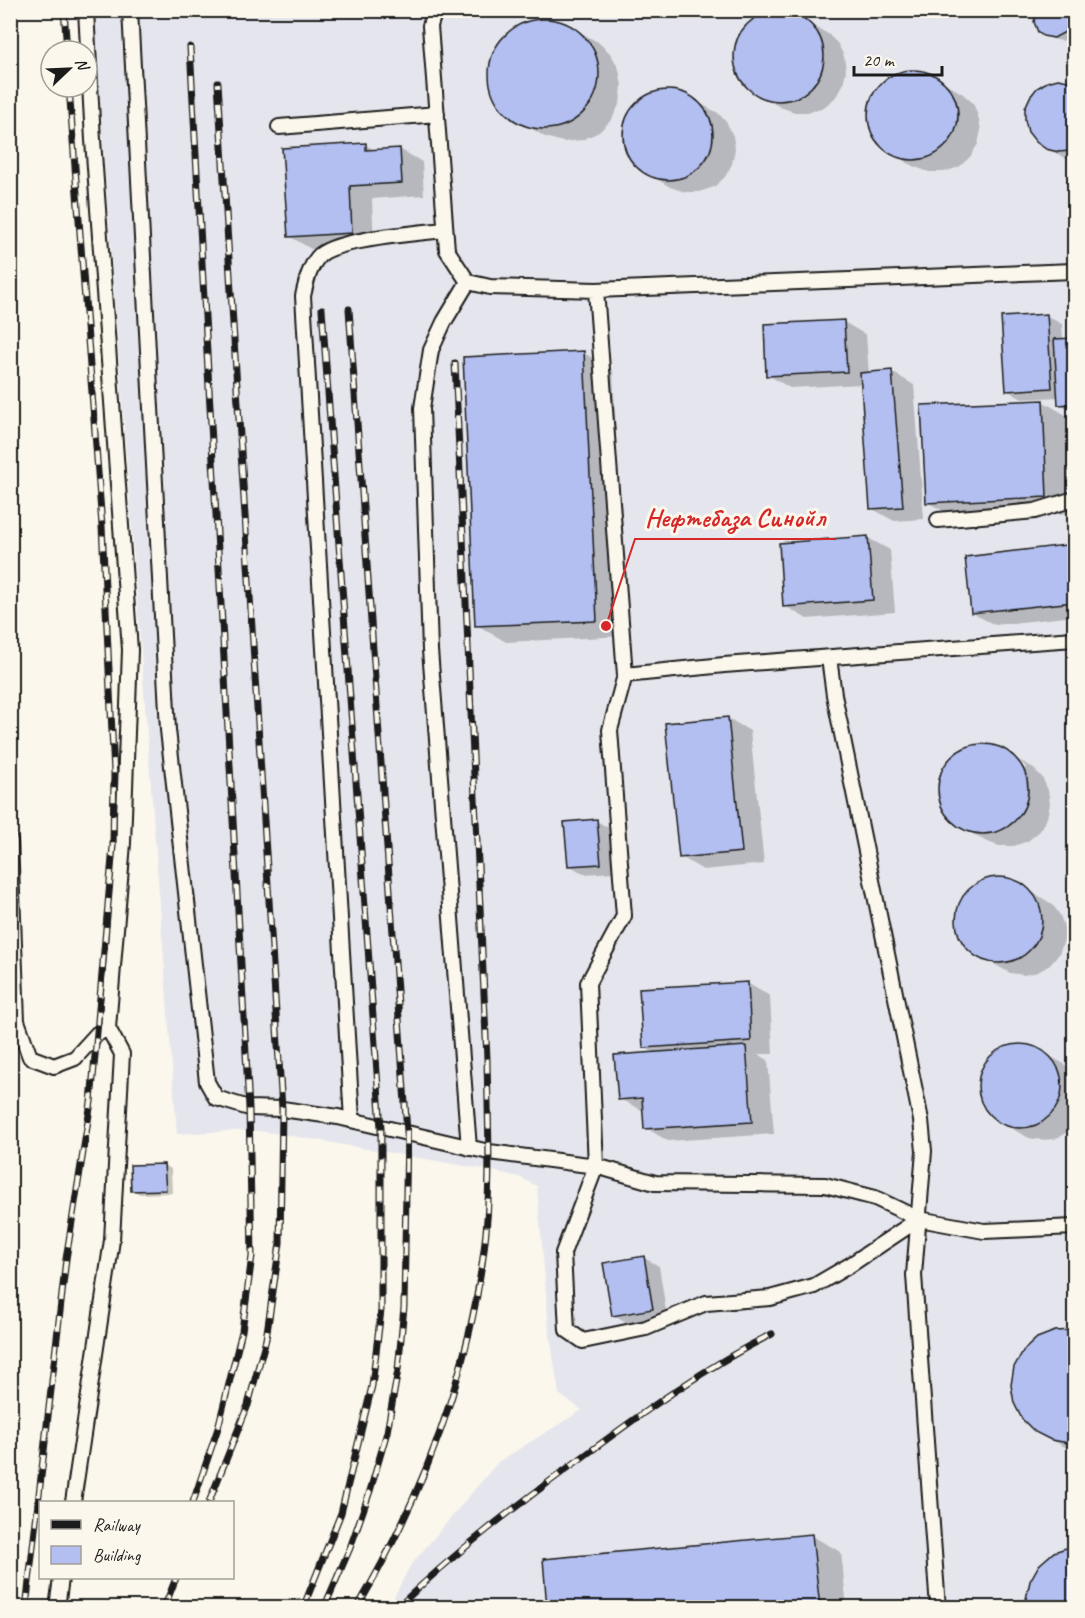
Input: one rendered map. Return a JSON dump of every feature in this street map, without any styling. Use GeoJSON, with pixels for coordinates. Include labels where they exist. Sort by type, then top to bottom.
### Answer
{"type":"FeatureCollection","features":[{"type":"Feature","properties":{"kind":"lane"},"geometry":{"type":"LineString","coordinates":[[73,1501],[112,1239],[122,1054],[108,1028],[123,843],[130,650],[93,140],[86,10]]}},
{"type":"Feature","properties":{"kind":"lane"},"geometry":{"type":"LineString","coordinates":[[130,10],[168,730],[207,1082],[216,1098],[249,1108],[282,1108],[352,1120],[469,1148],[596,1166],[654,1184],[825,1185],[875,1198],[919,1219],[984,1231],[1074,1227]]}},
{"type":"Feature","properties":{"kind":"lane"},"geometry":{"type":"LineString","coordinates":[[435,10],[430,26],[447,250],[468,282],[490,287],[596,290],[1074,271]]}},
{"type":"Feature","properties":{"kind":"lane"},"geometry":{"type":"LineString","coordinates":[[279,127],[437,114]]}},
{"type":"Feature","properties":{"kind":"lane"},"geometry":{"type":"LineString","coordinates":[[352,1120],[303,296],[309,272],[319,255],[335,247],[364,240],[445,230]]}},
{"type":"Feature","properties":{"kind":"lane"},"geometry":{"type":"LineString","coordinates":[[468,282],[444,322],[431,350],[422,408],[430,650],[469,1148]]}},
{"type":"Feature","properties":{"kind":"lane"},"geometry":{"type":"LineString","coordinates":[[596,290],[625,675],[610,730],[624,916],[588,983],[596,1166],[563,1253],[567,1330],[583,1341],[646,1328],[706,1303],[770,1298],[814,1286],[919,1219]]}},
{"type":"Feature","properties":{"kind":"lane"},"geometry":{"type":"LineString","coordinates":[[938,520],[1035,511],[1074,499]]}},
{"type":"Feature","properties":{"kind":"lane"},"geometry":{"type":"LineString","coordinates":[[625,675],[724,665],[1074,639]]}},
{"type":"Feature","properties":{"kind":"lane"},"geometry":{"type":"LineString","coordinates":[[829,658],[836,707],[921,1120],[924,1151],[914,1275],[938,1608]]}},
{"type":"Feature","properties":{"kind":"lane"},"geometry":{"type":"LineString","coordinates":[[10,841],[17,1021],[30,1057],[54,1066],[75,1058],[97,1034],[108,1028]]}},
{"type":"Feature","properties":{"kind":"lane"},"geometry":{"type":"LineString","coordinates":[[57,1608],[61,1579]]}},
{"type":"Feature","properties":{"kind":"shaded area"},"geometry":{"type":"Polygon","coordinates":[[[93,11],[1074,11],[1074,1607],[400,1607],[394,1597],[410,1566],[498,1462],[582,1410],[559,1394],[549,1330],[537,1186],[519,1177],[488,1170],[281,1134],[251,1130],[177,1134],[99,91],[99,39],[95,39],[93,11]]]}},
{"type":"Feature","properties":{"kind":"building"},"geometry":{"type":"Polygon","coordinates":[[[1037,10],[1066,10],[1069,22],[1065,32],[1054,38],[1043,36],[1038,32],[1034,22],[1037,10]]]}},
{"type":"Feature","properties":{"kind":"building"},"geometry":{"type":"Polygon","coordinates":[[[779,11],[796,14],[811,24],[821,39],[824,56],[821,73],[811,88],[796,98],[779,101],[762,98],[747,88],[737,73],[734,56],[737,39],[747,24],[762,14],[779,11]]]}},
{"type":"Feature","properties":{"kind":"building"},"geometry":{"type":"Polygon","coordinates":[[[544,19],[565,23],[583,35],[595,53],[599,74],[595,95],[583,113],[565,125],[544,129],[523,125],[505,113],[493,95],[489,74],[493,53],[505,35],[523,23],[544,19]]]}},
{"type":"Feature","properties":{"kind":"building"},"geometry":{"type":"Polygon","coordinates":[[[913,70],[930,73],[945,83],[955,98],[958,115],[955,132],[945,147],[930,157],[913,160],[896,157],[881,147],[871,132],[868,115],[871,98],[881,83],[896,73],[913,70]]]}},
{"type":"Feature","properties":{"kind":"building"},"geometry":{"type":"Polygon","coordinates":[[[1058,79],[1074,82],[1074,150],[1071,151],[1058,152],[1046,149],[1028,132],[1025,120],[1025,108],[1037,88],[1058,79]]]}},
{"type":"Feature","properties":{"kind":"building"},"geometry":{"type":"Polygon","coordinates":[[[668,90],[685,93],[700,103],[710,118],[713,135],[710,152],[700,167],[685,177],[668,180],[651,177],[636,167],[626,152],[623,135],[626,118],[636,103],[651,93],[668,90]]]}},
{"type":"Feature","properties":{"kind":"building"},"geometry":{"type":"Polygon","coordinates":[[[366,143],[366,150],[400,148],[402,183],[350,186],[352,233],[288,237],[282,148],[366,143]]]}},
{"type":"Feature","properties":{"kind":"building"},"geometry":{"type":"Polygon","coordinates":[[[1047,314],[1052,388],[1006,391],[1001,317],[1047,314]]]}},
{"type":"Feature","properties":{"kind":"building"},"geometry":{"type":"Polygon","coordinates":[[[844,320],[847,372],[766,376],[764,324],[844,320]]]}},
{"type":"Feature","properties":{"kind":"building"},"geometry":{"type":"Polygon","coordinates":[[[1074,338],[1074,404],[1058,405],[1054,339],[1074,338]]]}},
{"type":"Feature","properties":{"kind":"building"},"geometry":{"type":"Polygon","coordinates":[[[584,351],[597,621],[475,626],[463,357],[584,351]]]}},
{"type":"Feature","properties":{"kind":"building"},"geometry":{"type":"Polygon","coordinates":[[[892,370],[903,507],[870,509],[860,373],[892,370]]]}},
{"type":"Feature","properties":{"kind":"building"},"geometry":{"type":"Polygon","coordinates":[[[1043,400],[1047,497],[926,503],[921,405],[1043,400]]]}},
{"type":"Feature","properties":{"kind":"building"},"geometry":{"type":"Polygon","coordinates":[[[868,536],[873,600],[783,607],[779,543],[868,536]]]}},
{"type":"Feature","properties":{"kind":"building"},"geometry":{"type":"Polygon","coordinates":[[[1074,544],[1074,602],[971,613],[965,557],[1074,544]]]}},
{"type":"Feature","properties":{"kind":"building"},"geometry":{"type":"Polygon","coordinates":[[[728,717],[742,852],[679,858],[665,723],[728,717]]]}},
{"type":"Feature","properties":{"kind":"building"},"geometry":{"type":"Polygon","coordinates":[[[983,744],[1000,748],[1015,757],[1024,772],[1028,789],[1024,806],[1015,821],[1000,830],[983,834],[966,830],[951,821],[942,806],[938,789],[942,772],[951,757],[966,748],[983,744]]]}},
{"type":"Feature","properties":{"kind":"building"},"geometry":{"type":"Polygon","coordinates":[[[597,819],[601,864],[568,866],[564,822],[597,819]]]}},
{"type":"Feature","properties":{"kind":"building"},"geometry":{"type":"Polygon","coordinates":[[[999,877],[1023,884],[1035,896],[1042,920],[1035,944],[1023,956],[999,963],[975,956],[963,944],[956,920],[963,896],[975,884],[999,877]]]}},
{"type":"Feature","properties":{"kind":"building"},"geometry":{"type":"Polygon","coordinates":[[[748,982],[751,1041],[643,1048],[639,988],[748,982]]]}},
{"type":"Feature","properties":{"kind":"building"},"geometry":{"type":"Polygon","coordinates":[[[1020,1044],[1036,1047],[1050,1056],[1059,1070],[1062,1086],[1059,1102],[1050,1116],[1036,1125],[1020,1128],[1004,1125],[990,1116],[981,1102],[978,1086],[981,1070],[990,1056],[1004,1047],[1020,1044]]]}},
{"type":"Feature","properties":{"kind":"building"},"geometry":{"type":"Polygon","coordinates":[[[746,1046],[752,1122],[644,1129],[642,1098],[618,1100],[614,1055],[746,1046]]]}},
{"type":"Feature","properties":{"kind":"building"},"geometry":{"type":"Polygon","coordinates":[[[164,1164],[166,1190],[131,1191],[130,1165],[164,1164]]]}},
{"type":"Feature","properties":{"kind":"building"},"geometry":{"type":"Polygon","coordinates":[[[644,1256],[653,1309],[612,1316],[603,1263],[644,1256]]]}},
{"type":"Feature","properties":{"kind":"building"},"geometry":{"type":"Polygon","coordinates":[[[1074,1330],[1074,1442],[1069,1443],[1051,1440],[1035,1432],[1022,1419],[1014,1403],[1011,1385],[1014,1367],[1023,1351],[1037,1338],[1055,1331],[1074,1330]]]}},
{"type":"Feature","properties":{"kind":"building"},"geometry":{"type":"Polygon","coordinates":[[[812,1534],[820,1608],[547,1608],[543,1559],[812,1534]]]}},
{"type":"Feature","properties":{"kind":"building"},"geometry":{"type":"Polygon","coordinates":[[[1074,1546],[1074,1608],[1027,1608],[1026,1599],[1030,1581],[1039,1565],[1054,1552],[1074,1546]]]}},
{"type":"Feature","properties":{"kind":"railway"},"geometry":{"type":"LineString","coordinates":[[64,10],[66,39]]}},
{"type":"Feature","properties":{"kind":"railway"},"geometry":{"type":"LineString","coordinates":[[190,47],[249,1108],[252,1256],[242,1331],[218,1428],[193,1501]]}},
{"type":"Feature","properties":{"kind":"railway"},"geometry":{"type":"LineString","coordinates":[[209,1501],[248,1405],[266,1339],[280,1243],[282,1109],[218,83]]}},
{"type":"Feature","properties":{"kind":"railway"},"geometry":{"type":"LineString","coordinates":[[26,1608],[66,1259],[91,1102],[113,846],[114,773],[102,526],[70,99]]}},
{"type":"Feature","properties":{"kind":"railway"},"geometry":{"type":"LineString","coordinates":[[303,1608],[341,1513],[372,1386],[381,1310],[381,1128],[322,309]]}},
{"type":"Feature","properties":{"kind":"railway"},"geometry":{"type":"LineString","coordinates":[[324,1608],[350,1548],[387,1432],[398,1370],[404,1307],[407,1132],[349,309]]}},
{"type":"Feature","properties":{"kind":"railway"},"geometry":{"type":"LineString","coordinates":[[357,1608],[402,1523],[422,1479],[454,1390],[477,1297],[488,1203],[487,1059],[455,363]]}},
{"type":"Feature","properties":{"kind":"railway"},"geometry":{"type":"LineString","coordinates":[[397,1608],[488,1529],[607,1439],[699,1376],[772,1334]]}},
{"type":"Feature","properties":{"kind":"railway"},"geometry":{"type":"LineString","coordinates":[[164,1608],[176,1579]]}},
{"type":"Feature","properties":{"kind":"place","name":"Нефтебаза Синойл"},"geometry":{"type":"Point","coordinates":[606,626]}}]}
